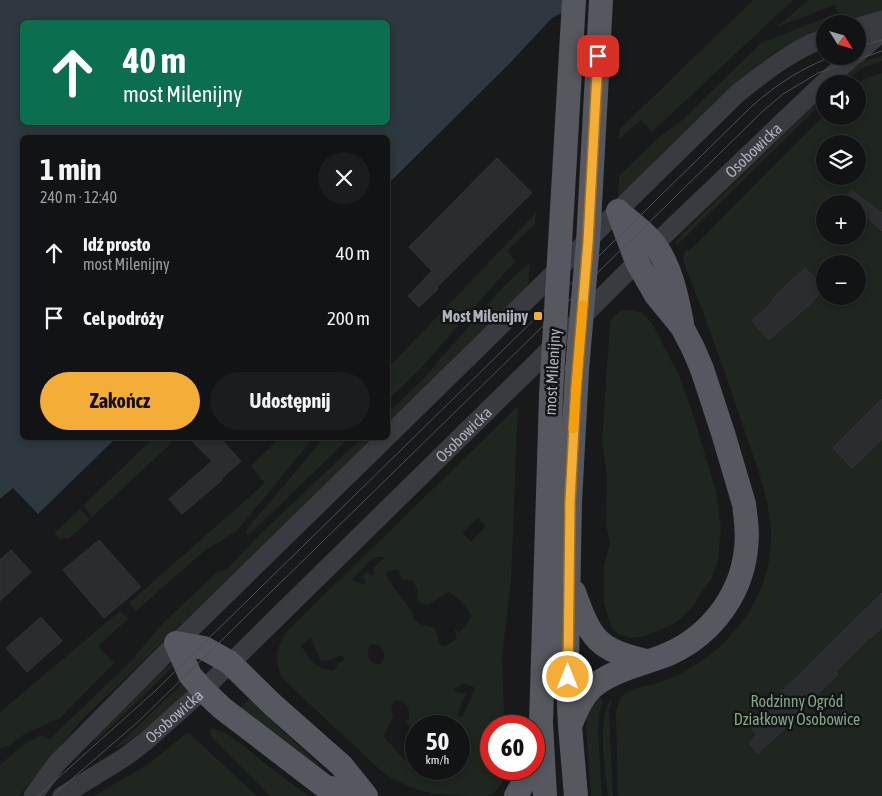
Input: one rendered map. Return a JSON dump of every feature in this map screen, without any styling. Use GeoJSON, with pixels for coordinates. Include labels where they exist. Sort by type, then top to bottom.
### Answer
{"type":"FeatureCollection","features":[{"type":"Feature","properties":{"kind":"main road","name":"most Milenijny"},"geometry":{"type":"LineString","coordinates":[[539,715],[551,395],[574,0]]}},
{"type":"Feature","properties":{"kind":"main road","name":"most Milenijny"},"geometry":{"type":"LineString","coordinates":[[576,796],[567,663],[570,502],[602,0]]}},
{"type":"Feature","properties":{"kind":"main road"},"geometry":{"type":"LineString","coordinates":[[618,211],[654,244],[663,259],[678,300],[682,327]]}},
{"type":"Feature","properties":{"kind":"main road"},"geometry":{"type":"LineString","coordinates":[[570,726],[579,705],[594,686],[646,661],[661,657],[682,647],[710,625],[725,608],[734,591],[742,571],[746,549],[747,526],[744,504],[702,369],[682,327],[656,295],[637,262],[618,211]]}},
{"type":"Feature","properties":{"kind":"main road"},"geometry":{"type":"LineString","coordinates":[[569,579],[585,623],[596,639],[614,652],[646,661]]}},
{"type":"Feature","properties":{"kind":"main road"},"geometry":{"type":"LineString","coordinates":[[176,643],[204,648],[230,662],[273,705],[342,766],[366,796]]}},
{"type":"Feature","properties":{"kind":"main road"},"geometry":{"type":"LineString","coordinates":[[176,643],[190,675],[222,708],[324,786],[358,796]]}},
{"type":"Feature","properties":{"kind":"main road"},"geometry":{"type":"LineString","coordinates":[[516,796],[525,780]]}},
{"type":"Feature","properties":{"kind":"main road","name":"most Milenijny"},"geometry":{"type":"LineString","coordinates":[[542,780],[545,796]]}},
{"type":"Feature","properties":{"kind":"street"},"geometry":{"type":"LineString","coordinates":[[866,25],[882,20]]}},
{"type":"Feature","properties":{"kind":"street"},"geometry":{"type":"LineString","coordinates":[[866,45],[882,32]]}},
{"type":"Feature","properties":{"kind":"street"},"geometry":{"type":"LineString","coordinates":[[390,434],[738,92],[773,66],[808,44],[816,41]]}},
{"type":"Feature","properties":{"kind":"street","name":"Osobowicka"},"geometry":{"type":"LineString","coordinates":[[62,796],[125,757],[146,741],[203,690],[535,364],[654,244],[843,65]]}},
{"type":"Feature","properties":{"kind":"street"},"geometry":{"type":"LineString","coordinates":[[34,796],[56,764],[176,643],[384,440]]}},
{"type":"Feature","properties":{"kind":"green space"},"geometry":{"type":"Polygon","coordinates":[[[753,0],[793,0],[652,132],[641,120],[619,139],[620,129],[753,0]]]}},
{"type":"Feature","properties":{"kind":"green space"},"geometry":{"type":"Polygon","coordinates":[[[808,0],[882,0],[882,11],[866,16],[832,15],[837,13],[835,5],[777,27],[808,0]]]}},
{"type":"Feature","properties":{"kind":"green space"},"geometry":{"type":"Polygon","coordinates":[[[816,21],[816,33],[776,51],[745,75],[618,198],[619,176],[658,138],[681,121],[761,43],[816,21]]]}},
{"type":"Feature","properties":{"kind":"green space"},"geometry":{"type":"Polygon","coordinates":[[[882,56],[882,61],[862,68],[853,75],[846,75],[856,65],[866,65],[866,60],[882,56]]]}},
{"type":"Feature","properties":{"kind":"green space","name":"Rodzinny Ogród Działkowy Osobowice"},"geometry":{"type":"Polygon","coordinates":[[[882,73],[882,796],[618,796],[616,713],[620,699],[627,692],[678,675],[699,663],[718,648],[748,612],[759,592],[767,569],[771,546],[770,522],[762,482],[683,257],[686,249],[689,251],[816,123],[816,125],[866,125],[866,78],[882,73]]]}},
{"type":"Feature","properties":{"kind":"green space"},"geometry":{"type":"Polygon","coordinates":[[[816,104],[816,109],[677,245],[675,243],[816,104]]]}},
{"type":"Feature","properties":{"kind":"green space"},"geometry":{"type":"Polygon","coordinates":[[[536,213],[535,224],[507,251],[515,261],[420,369],[390,398],[390,366],[536,213]]]}},
{"type":"Feature","properties":{"kind":"green space"},"geometry":{"type":"Polygon","coordinates":[[[530,262],[528,289],[390,423],[390,411],[424,378],[505,285],[530,262]]]}},
{"type":"Feature","properties":{"kind":"green space"},"geometry":{"type":"Polygon","coordinates":[[[633,310],[642,313],[652,323],[679,376],[691,408],[716,491],[721,528],[718,560],[711,579],[692,607],[682,618],[669,626],[645,636],[631,638],[618,634],[611,627],[604,603],[604,566],[610,542],[606,525],[607,477],[602,440],[610,322],[619,312],[633,310]]]}},
{"type":"Feature","properties":{"kind":"green space"},"geometry":{"type":"Polygon","coordinates":[[[518,406],[511,581],[502,657],[504,715],[480,715],[480,780],[502,780],[495,792],[487,796],[457,796],[430,793],[405,785],[379,769],[282,678],[277,660],[280,643],[287,631],[518,406]],[[478,518],[462,533],[471,541],[486,526],[478,518]],[[380,556],[369,562],[353,579],[356,582],[364,584],[366,582],[362,576],[367,572],[371,576],[374,573],[373,568],[384,558],[380,556]],[[389,570],[386,576],[414,615],[413,618],[420,624],[435,628],[440,645],[445,646],[457,639],[454,628],[459,633],[472,616],[459,599],[449,592],[427,605],[418,601],[417,589],[413,581],[402,579],[398,570],[389,570]],[[311,638],[301,645],[314,663],[327,670],[334,671],[338,663],[344,660],[342,655],[321,661],[311,638]],[[374,644],[369,646],[368,650],[371,661],[381,664],[384,658],[382,649],[374,644]]]}},
{"type":"Feature","properties":{"kind":"green space"},"geometry":{"type":"Polygon","coordinates":[[[151,440],[175,440],[92,517],[83,506],[151,440]]]}},
{"type":"Feature","properties":{"kind":"green space"},"geometry":{"type":"Polygon","coordinates":[[[278,440],[311,440],[237,531],[203,552],[136,611],[129,603],[265,483],[251,466],[278,440]]]}},
{"type":"Feature","properties":{"kind":"green space"},"geometry":{"type":"Polygon","coordinates":[[[322,440],[347,440],[248,535],[246,534],[247,529],[322,440]]]}},
{"type":"Feature","properties":{"kind":"green space"},"geometry":{"type":"Polygon","coordinates":[[[360,440],[372,440],[82,720],[19,796],[0,796],[0,765],[24,744],[42,735],[50,739],[131,661],[163,623],[216,573],[228,568],[260,534],[360,440]]]}},
{"type":"Feature","properties":{"kind":"green space"},"geometry":{"type":"Polygon","coordinates":[[[80,509],[90,520],[69,538],[60,539],[54,533],[80,509]]]}},
{"type":"Feature","properties":{"kind":"green space"},"geometry":{"type":"Polygon","coordinates":[[[120,611],[128,619],[98,646],[114,663],[60,718],[23,735],[10,745],[0,749],[0,712],[120,611]]]}},
{"type":"Feature","properties":{"kind":"green space"},"geometry":{"type":"Polygon","coordinates":[[[177,663],[97,740],[92,741],[163,669],[177,663]]]}},
{"type":"Feature","properties":{"kind":"green space"},"geometry":{"type":"Polygon","coordinates":[[[186,680],[189,689],[148,729],[116,749],[117,746],[186,680]]]}},
{"type":"Feature","properties":{"kind":"green space"},"geometry":{"type":"Polygon","coordinates":[[[598,693],[603,701],[599,715],[598,731],[602,796],[591,796],[586,727],[587,715],[598,693]]]}},
{"type":"Feature","properties":{"kind":"green space"},"geometry":{"type":"Polygon","coordinates":[[[249,699],[333,778],[238,710],[249,699]]]}},
{"type":"Feature","properties":{"kind":"green space"},"geometry":{"type":"Polygon","coordinates":[[[610,700],[612,701],[609,709],[613,796],[608,796],[603,747],[604,721],[610,700]]]}},
{"type":"Feature","properties":{"kind":"green space"},"geometry":{"type":"Polygon","coordinates":[[[211,728],[225,733],[238,741],[309,796],[270,796],[213,739],[210,732],[211,728]]]}},
{"type":"Feature","properties":{"kind":"green space"},"geometry":{"type":"Polygon","coordinates":[[[188,732],[257,796],[94,796],[150,763],[188,732]]]}},
{"type":"Feature","properties":{"kind":"shaded area"},"geometry":{"type":"Polygon","coordinates":[[[0,0],[579,0],[572,7],[552,18],[510,63],[390,182],[390,135],[20,135],[20,440],[114,440],[38,514],[13,488],[0,499],[0,0]]]}},
{"type":"Feature","properties":{"kind":"building"},"geometry":{"type":"Polygon","coordinates":[[[497,158],[532,193],[419,307],[408,296],[432,271],[409,247],[497,158]]]}},
{"type":"Feature","properties":{"kind":"building"},"geometry":{"type":"Polygon","coordinates":[[[852,191],[857,195],[849,195],[852,191]]]}},
{"type":"Feature","properties":{"kind":"building"},"geometry":{"type":"Polygon","coordinates":[[[866,201],[882,213],[882,231],[866,216],[866,201]]]}},
{"type":"Feature","properties":{"kind":"building"},"geometry":{"type":"Polygon","coordinates":[[[805,268],[816,280],[816,297],[769,340],[752,321],[774,300],[773,298],[805,268]]]}},
{"type":"Feature","properties":{"kind":"building"},"geometry":{"type":"Polygon","coordinates":[[[882,399],[882,439],[852,468],[833,448],[882,399]]]}},
{"type":"Feature","properties":{"kind":"building"},"geometry":{"type":"Polygon","coordinates":[[[191,440],[222,440],[241,461],[182,514],[169,499],[212,461],[191,440]]]}},
{"type":"Feature","properties":{"kind":"building"},"geometry":{"type":"Polygon","coordinates":[[[99,540],[141,587],[104,618],[63,570],[99,540]]]}},
{"type":"Feature","properties":{"kind":"building"},"geometry":{"type":"Polygon","coordinates":[[[11,550],[31,572],[0,601],[0,560],[11,550]]]}},
{"type":"Feature","properties":{"kind":"building"},"geometry":{"type":"Polygon","coordinates":[[[882,593],[882,627],[835,672],[838,674],[792,718],[794,720],[758,753],[749,743],[757,734],[751,728],[766,715],[762,711],[882,593]]]}},
{"type":"Feature","properties":{"kind":"building"},"geometry":{"type":"Polygon","coordinates":[[[41,617],[62,641],[27,672],[6,648],[41,617]]]}},
{"type":"Feature","properties":{"kind":"tram line"},"geometry":{"type":"LineString","coordinates":[[866,45],[882,40]]}},
{"type":"Feature","properties":{"kind":"tram line"},"geometry":{"type":"LineString","coordinates":[[52,796],[139,721],[763,111],[783,94],[818,73],[882,51]]}},
{"type":"Feature","properties":{"kind":"tram line"},"geometry":{"type":"LineString","coordinates":[[38,796],[155,691],[752,106],[790,77],[816,64]]}},
{"type":"Feature","properties":{"kind":"slow traffic"},"geometry":{"type":"LineString","coordinates":[[573,429],[583,305]]}},
{"type":"Feature","properties":{"kind":"place","name":"Most Milenijny"},"geometry":{"type":"Point","coordinates":[538,316]}},
{"type":"Feature","properties":{"kind":"route"},"geometry":{"type":"LineString","coordinates":[[568,677],[570,502],[576,388],[588,242],[598,56]]}}]}
